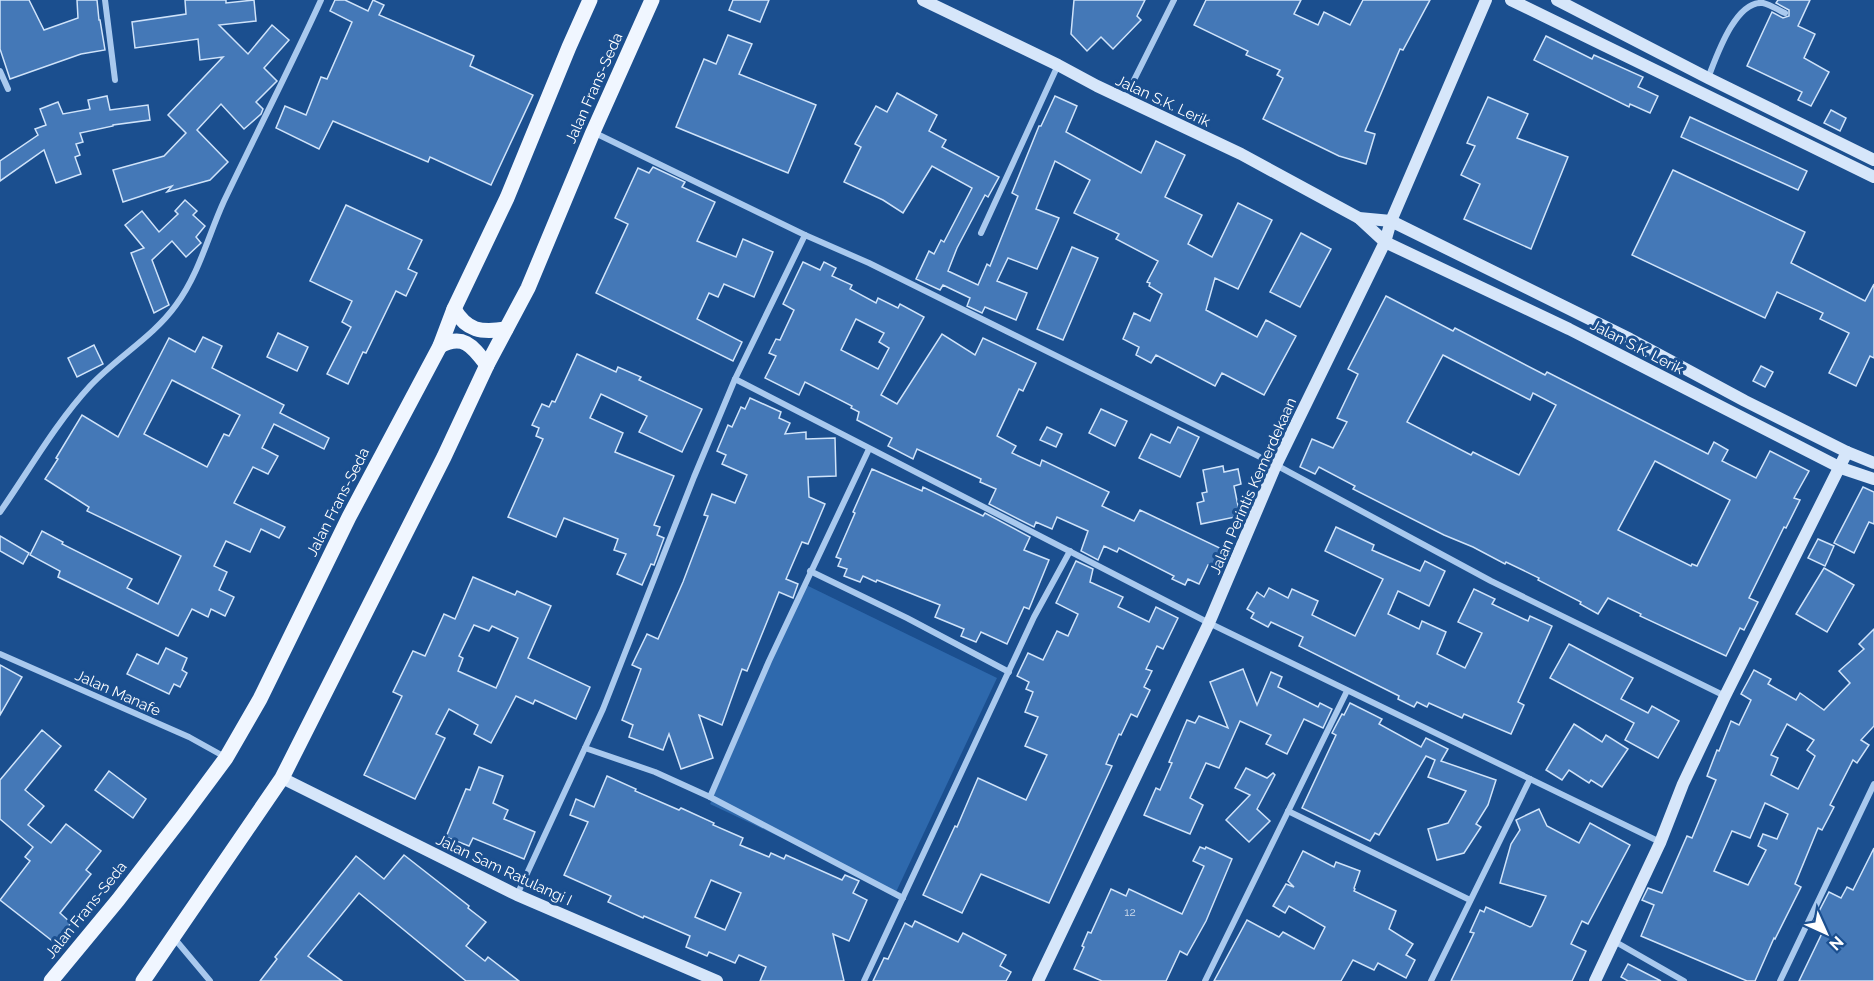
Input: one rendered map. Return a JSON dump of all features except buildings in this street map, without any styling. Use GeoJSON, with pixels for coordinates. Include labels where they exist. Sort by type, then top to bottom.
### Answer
{"type":"FeatureCollection","features":[{"type":"Feature","properties":{"kind":"main road","name":"Jalan Frans-Seda"},"geometry":{"type":"LineString","coordinates":[[51,981],[118,900],[226,758],[260,699],[349,517],[440,346],[454,309],[507,198],[568,47],[590,0]]}},
{"type":"Feature","properties":{"kind":"main road","name":"Jalan Frans-Seda"},"geometry":{"type":"LineString","coordinates":[[142,981],[282,778],[444,457],[487,365],[528,288],[593,132],[652,0]]}},
{"type":"Feature","properties":{"kind":"main road","name":"Jalan S.K. Lerik"},"geometry":{"type":"LineString","coordinates":[[923,0],[1241,154],[1359,218],[1385,242],[1569,329],[1841,468],[1874,479]]}},
{"type":"Feature","properties":{"kind":"main road","name":"Jalan Perintis Kemerdekaan"},"geometry":{"type":"LineString","coordinates":[[1038,981],[1209,624],[1276,465],[1385,242],[1391,221],[1486,0]]}},
{"type":"Feature","properties":{"kind":"main road"},"geometry":{"type":"LineString","coordinates":[[1511,0],[1874,177]]}},
{"type":"Feature","properties":{"kind":"main road"},"geometry":{"type":"LineString","coordinates":[[1557,0],[1874,160]]}},
{"type":"Feature","properties":{"kind":"main road","name":"Jalan S.K. Lerik"},"geometry":{"type":"LineString","coordinates":[[1359,218],[1391,221]]}},
{"type":"Feature","properties":{"kind":"main road"},"geometry":{"type":"LineString","coordinates":[[1391,221],[1630,339],[1847,452],[1874,463]]}},
{"type":"Feature","properties":{"kind":"main road"},"geometry":{"type":"LineString","coordinates":[[454,309],[463,323],[475,329],[492,331],[506,329]]}},
{"type":"Feature","properties":{"kind":"main road"},"geometry":{"type":"LineString","coordinates":[[440,346],[448,341],[459,340],[468,344],[487,365]]}},
{"type":"Feature","properties":{"kind":"main road"},"geometry":{"type":"LineString","coordinates":[[1669,380],[1679,366]]}},
{"type":"Feature","properties":{"kind":"main road"},"geometry":{"type":"LineString","coordinates":[[1595,981],[1660,843],[1683,784],[1847,452]]}},
{"type":"Feature","properties":{"kind":"main road","name":"Jalan Sam Ratulangi I"},"geometry":{"type":"LineString","coordinates":[[282,778],[517,895],[717,981]]}},
{"type":"Feature","properties":{"kind":"street"},"geometry":{"type":"LineString","coordinates":[[105,0],[115,80]]}},
{"type":"Feature","properties":{"kind":"street"},"geometry":{"type":"LineString","coordinates":[[0,512],[55,428],[89,388],[114,362],[153,332],[178,303],[191,281],[223,204],[321,0]]}},
{"type":"Feature","properties":{"kind":"street"},"geometry":{"type":"LineString","coordinates":[[1125,98],[1174,0]]}},
{"type":"Feature","properties":{"kind":"street"},"geometry":{"type":"LineString","coordinates":[[1708,78],[1731,25],[1739,13],[1755,3],[1763,3],[1785,13]]}},
{"type":"Feature","properties":{"kind":"street"},"geometry":{"type":"LineString","coordinates":[[981,233],[1058,65]]}},
{"type":"Feature","properties":{"kind":"street"},"geometry":{"type":"LineString","coordinates":[[0,71],[8,89]]}},
{"type":"Feature","properties":{"kind":"street"},"geometry":{"type":"LineString","coordinates":[[593,132],[805,236],[869,263],[1276,465],[1491,581],[1725,696]]}},
{"type":"Feature","properties":{"kind":"street"},"geometry":{"type":"LineString","coordinates":[[517,895],[603,709],[735,379],[805,236]]}},
{"type":"Feature","properties":{"kind":"street"},"geometry":{"type":"LineString","coordinates":[[735,379],[1209,624],[1660,843]]}},
{"type":"Feature","properties":{"kind":"street"},"geometry":{"type":"LineString","coordinates":[[710,797],[810,572],[869,449]]}},
{"type":"Feature","properties":{"kind":"street"},"geometry":{"type":"LineString","coordinates":[[864,981],[1034,617],[1070,551]]}},
{"type":"Feature","properties":{"kind":"street"},"geometry":{"type":"LineString","coordinates":[[810,572],[907,618],[1009,672]]}},
{"type":"Feature","properties":{"kind":"street","name":"Jalan Manafe"},"geometry":{"type":"LineString","coordinates":[[0,654],[189,737],[226,758]]}},
{"type":"Feature","properties":{"kind":"street"},"geometry":{"type":"LineString","coordinates":[[1205,981],[1347,691]]}},
{"type":"Feature","properties":{"kind":"street"},"geometry":{"type":"LineString","coordinates":[[585,748],[655,772],[710,797],[903,898]]}},
{"type":"Feature","properties":{"kind":"street"},"geometry":{"type":"LineString","coordinates":[[1431,981],[1530,779]]}},
{"type":"Feature","properties":{"kind":"street"},"geometry":{"type":"LineString","coordinates":[[1780,981],[1874,784]]}},
{"type":"Feature","properties":{"kind":"street"},"geometry":{"type":"LineString","coordinates":[[1288,811],[1470,900]]}},
{"type":"Feature","properties":{"kind":"street"},"geometry":{"type":"LineString","coordinates":[[173,937],[210,981]]}},
{"type":"Feature","properties":{"kind":"street"},"geometry":{"type":"LineString","coordinates":[[1614,941],[1684,981]]}},
{"type":"Feature","properties":{"kind":"shaded area"},"geometry":{"type":"Polygon","coordinates":[[[804,584],[997,678],[896,892],[710,804],[804,584]]]}}]}
